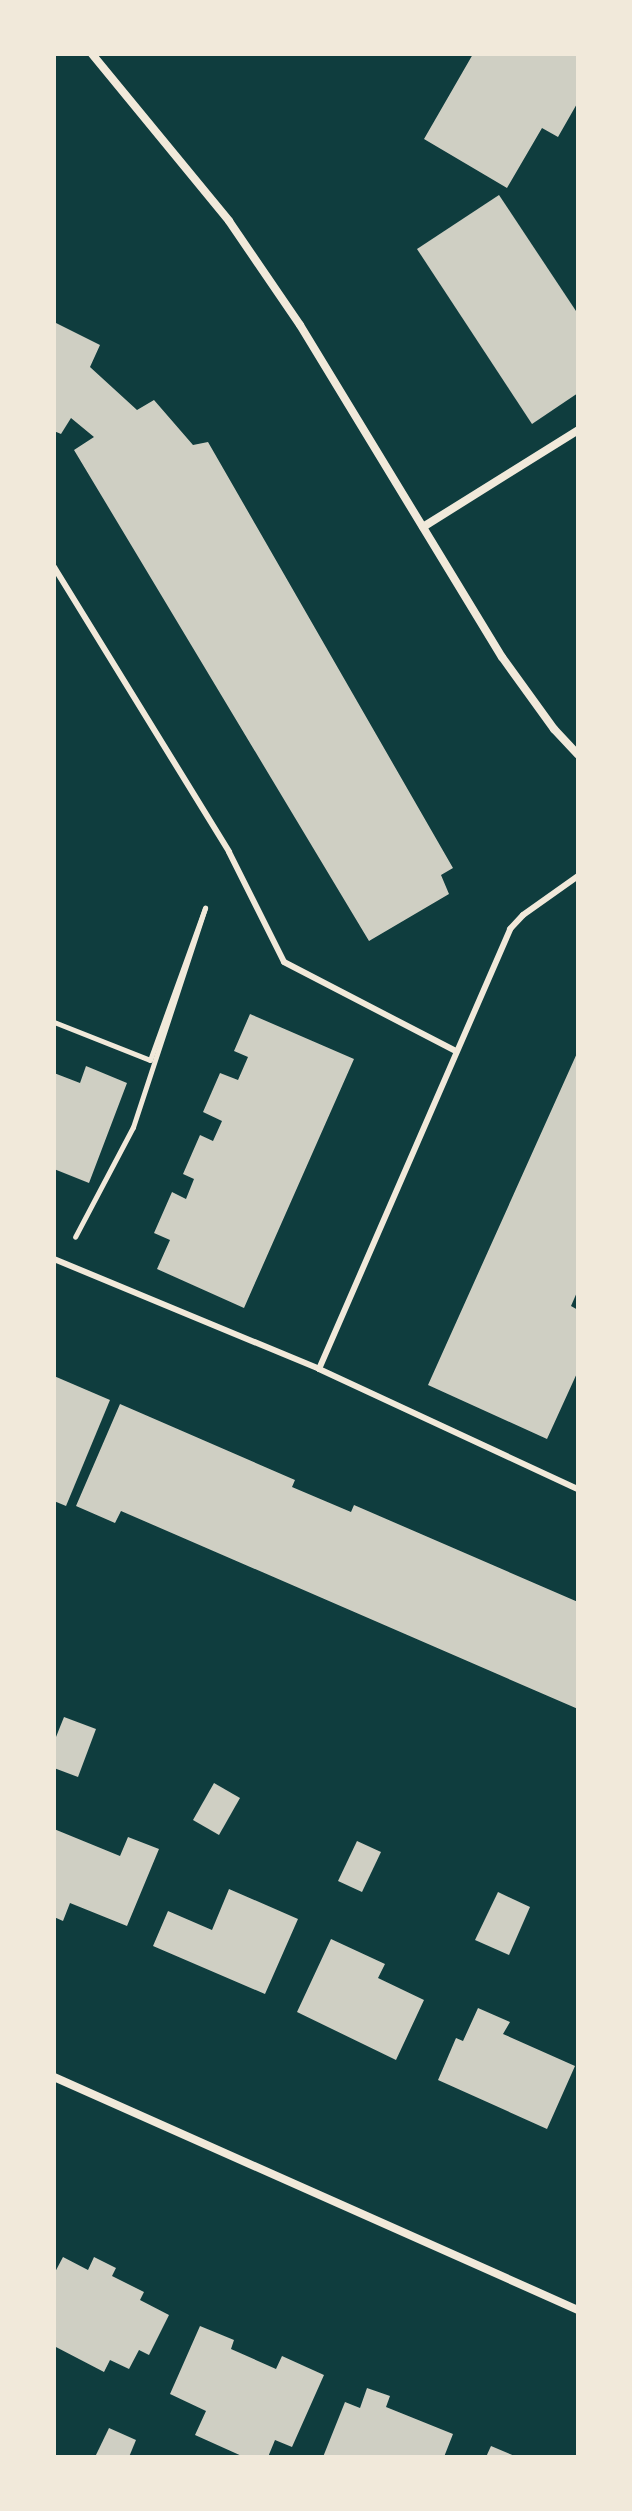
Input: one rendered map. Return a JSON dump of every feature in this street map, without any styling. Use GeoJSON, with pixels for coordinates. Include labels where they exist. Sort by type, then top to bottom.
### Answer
{"type":"FeatureCollection","features":[{"type":"Feature","properties":{"kind":"street"},"geometry":{"type":"LineString","coordinates":[[92,54],[229,221],[300,325],[502,657],[554,729],[578,755]]}},
{"type":"Feature","properties":{"kind":"street"},"geometry":{"type":"LineString","coordinates":[[423,527],[578,430]]}},
{"type":"Feature","properties":{"kind":"street"},"geometry":{"type":"LineString","coordinates":[[54,2077],[578,2310]]}},
{"type":"Feature","properties":{"kind":"lane"},"geometry":{"type":"LineString","coordinates":[[54,567],[229,852],[284,962],[456,1051]]}},
{"type":"Feature","properties":{"kind":"lane"},"geometry":{"type":"LineString","coordinates":[[319,1369],[510,929],[523,915],[578,876]]}},
{"type":"Feature","properties":{"kind":"lane"},"geometry":{"type":"LineString","coordinates":[[58,1261],[319,1369],[578,1489]]}},
{"type":"Feature","properties":{"kind":"path"},"geometry":{"type":"LineString","coordinates":[[54,1022],[150,1060],[205,908],[133,1127],[58,1261]]}},
{"type":"Feature","properties":{"kind":"building"},"geometry":{"type":"Polygon","coordinates":[[[473,54],[578,54],[578,102],[558,137],[542,128],[507,188],[424,139],[473,54]]]}},
{"type":"Feature","properties":{"kind":"building"},"geometry":{"type":"Polygon","coordinates":[[[499,195],[578,314],[578,393],[532,424],[417,249],[499,195]]]}},
{"type":"Feature","properties":{"kind":"building"},"geometry":{"type":"Polygon","coordinates":[[[54,322],[100,345],[90,367],[137,410],[154,400],[193,445],[208,442],[453,868],[441,875],[449,894],[369,941],[74,450],[94,437],[71,418],[61,434],[54,431],[54,322]]]}},
{"type":"Feature","properties":{"kind":"building"},"geometry":{"type":"Polygon","coordinates":[[[250,1014],[354,1059],[244,1308],[157,1269],[170,1240],[154,1233],[172,1192],[186,1199],[194,1179],[183,1174],[200,1135],[213,1141],[222,1121],[203,1112],[220,1073],[238,1080],[248,1057],[234,1051],[250,1014]]]}},
{"type":"Feature","properties":{"kind":"building"},"geometry":{"type":"Polygon","coordinates":[[[578,1051],[578,1290],[571,1306],[578,1310],[578,1371],[547,1439],[428,1385],[578,1051]]]}},
{"type":"Feature","properties":{"kind":"building"},"geometry":{"type":"Polygon","coordinates":[[[86,1066],[127,1083],[89,1183],[54,1169],[54,1073],[80,1083],[86,1066]]]}},
{"type":"Feature","properties":{"kind":"building"},"geometry":{"type":"Polygon","coordinates":[[[54,1376],[110,1400],[66,1506],[54,1501],[54,1376]]]}},
{"type":"Feature","properties":{"kind":"building"},"geometry":{"type":"Polygon","coordinates":[[[120,1404],[295,1480],[292,1487],[351,1512],[354,1505],[578,1602],[578,1709],[121,1511],[115,1523],[76,1506],[120,1404]]]}},
{"type":"Feature","properties":{"kind":"building"},"geometry":{"type":"Polygon","coordinates":[[[64,1717],[96,1729],[78,1777],[54,1768],[54,1742],[64,1717]]]}},
{"type":"Feature","properties":{"kind":"building"},"geometry":{"type":"Polygon","coordinates":[[[214,1783],[240,1798],[219,1835],[193,1820],[214,1783]]]}},
{"type":"Feature","properties":{"kind":"building"},"geometry":{"type":"Polygon","coordinates":[[[54,1829],[120,1856],[128,1837],[159,1849],[127,1926],[70,1903],[63,1921],[54,1917],[54,1829]]]}},
{"type":"Feature","properties":{"kind":"building"},"geometry":{"type":"Polygon","coordinates":[[[357,1841],[381,1852],[362,1892],[338,1881],[357,1841]]]}},
{"type":"Feature","properties":{"kind":"building"},"geometry":{"type":"Polygon","coordinates":[[[229,1889],[298,1919],[265,1994],[153,1946],[168,1911],[212,1930],[229,1889]]]}},
{"type":"Feature","properties":{"kind":"building"},"geometry":{"type":"Polygon","coordinates":[[[498,1892],[530,1907],[509,1955],[475,1940],[498,1892]]]}},
{"type":"Feature","properties":{"kind":"building"},"geometry":{"type":"Polygon","coordinates":[[[331,1939],[385,1964],[378,1978],[424,2000],[396,2060],[297,2012],[331,1939]]]}},
{"type":"Feature","properties":{"kind":"building"},"geometry":{"type":"Polygon","coordinates":[[[478,2008],[510,2022],[503,2034],[575,2066],[547,2129],[438,2080],[456,2038],[463,2041],[478,2008]]]}},
{"type":"Feature","properties":{"kind":"building"},"geometry":{"type":"Polygon","coordinates":[[[63,2257],[88,2270],[94,2257],[116,2268],[112,2276],[144,2292],[140,2300],[169,2315],[149,2355],[139,2350],[129,2369],[110,2360],[104,2372],[54,2346],[54,2274],[63,2257]]]}},
{"type":"Feature","properties":{"kind":"building"},"geometry":{"type":"Polygon","coordinates":[[[200,2326],[234,2340],[231,2349],[276,2369],[282,2356],[324,2375],[292,2447],[275,2440],[268,2457],[244,2457],[195,2435],[206,2411],[170,2394],[200,2326]]]}},
{"type":"Feature","properties":{"kind":"building"},"geometry":{"type":"Polygon","coordinates":[[[367,2388],[390,2396],[386,2407],[453,2434],[444,2457],[323,2457],[345,2402],[360,2408],[367,2388]]]}},
{"type":"Feature","properties":{"kind":"building"},"geometry":{"type":"Polygon","coordinates":[[[109,2428],[136,2440],[129,2457],[95,2457],[109,2428]]]}},
{"type":"Feature","properties":{"kind":"building"},"geometry":{"type":"Polygon","coordinates":[[[491,2446],[517,2457],[486,2457],[491,2446]]]}}]}
